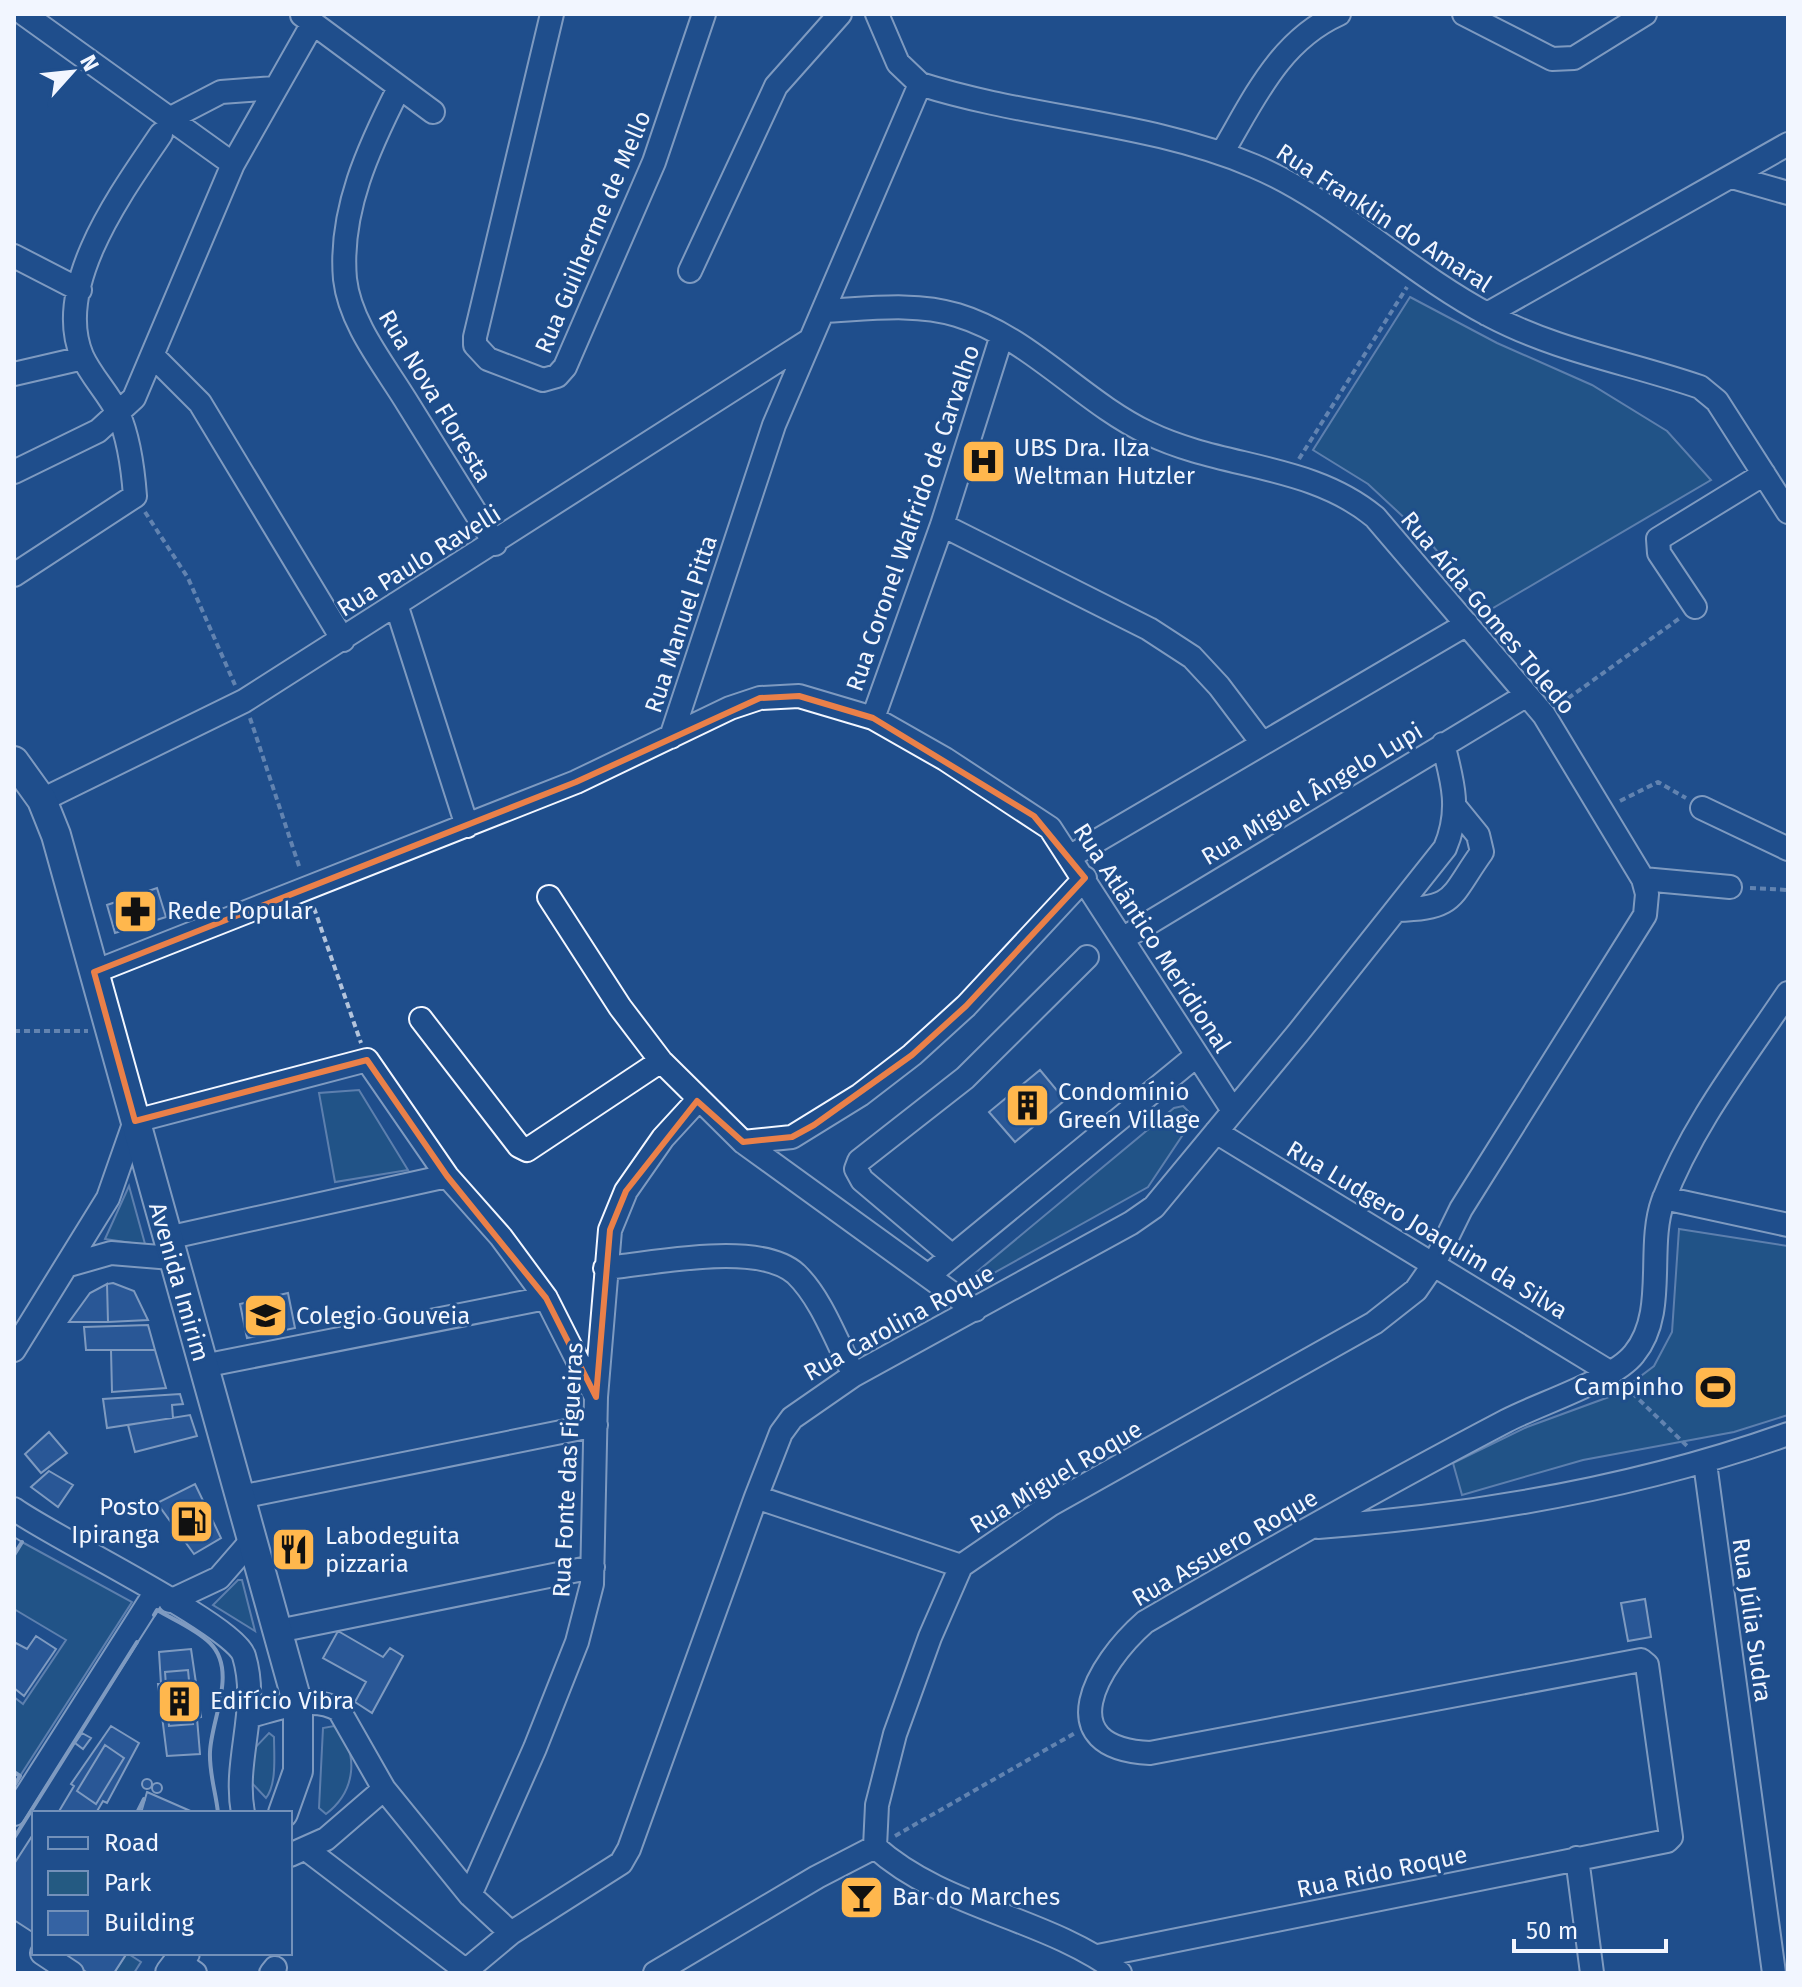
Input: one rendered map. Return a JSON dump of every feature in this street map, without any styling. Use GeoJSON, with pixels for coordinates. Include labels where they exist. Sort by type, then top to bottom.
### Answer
{"type":"FeatureCollection","features":[{"type":"Feature","properties":{"kind":"main road","name":"Avenida Imirim"},"geometry":{"type":"LineString","coordinates":[[14,761],[42,800],[56,835],[298,1705],[298,1771],[284,1811]]}},
{"type":"Feature","properties":{"kind":"street"},"geometry":{"type":"LineString","coordinates":[[24,14],[165,126],[233,164]]}},
{"type":"Feature","properties":{"kind":"street","name":"Rua Guilherme de Mello"},"geometry":{"type":"LineString","coordinates":[[552,14],[475,337],[481,354],[488,359],[543,380],[557,376],[565,367],[654,162],[704,14]]}},
{"type":"Feature","properties":{"kind":"street"},"geometry":{"type":"LineString","coordinates":[[690,271],[776,86],[840,14]]}},
{"type":"Feature","properties":{"kind":"street"},"geometry":{"type":"LineString","coordinates":[[877,14],[898,63],[920,84]]}},
{"type":"Feature","properties":{"kind":"street"},"geometry":{"type":"LineString","coordinates":[[1222,153],[1274,65],[1306,33],[1339,14]]}},
{"type":"Feature","properties":{"kind":"street"},"geometry":{"type":"LineString","coordinates":[[1464,14],[1552,59],[1562,61],[1574,58],[1645,14]]}},
{"type":"Feature","properties":{"kind":"street"},"geometry":{"type":"LineString","coordinates":[[14,472],[74,445],[118,415],[140,387],[233,164],[307,19],[433,112]]}},
{"type":"Feature","properties":{"kind":"street","name":"Rua Franklin do Amaral"},"geometry":{"type":"LineString","coordinates":[[920,84],[1222,153],[1291,184],[1417,272],[1487,314],[1543,342],[1700,387],[1717,401],[1788,512]]}},
{"type":"Feature","properties":{"kind":"street","name":"Rua Manuel Pitta"},"geometry":{"type":"LineString","coordinates":[[94,972],[576,782],[671,737],[774,425],[920,84]]}},
{"type":"Feature","properties":{"kind":"street"},"geometry":{"type":"LineString","coordinates":[[14,575],[135,496],[133,469],[118,415],[83,358],[75,324],[80,290],[93,246],[106,220],[165,126],[221,92],[274,88]]}},
{"type":"Feature","properties":{"kind":"street","name":"Rua Nova Floresta"},"geometry":{"type":"LineString","coordinates":[[399,88],[368,149],[354,197],[344,243],[346,282],[364,333],[495,544]]}},
{"type":"Feature","properties":{"kind":"street"},"geometry":{"type":"LineString","coordinates":[[1487,314],[1788,144]]}},
{"type":"Feature","properties":{"kind":"street"},"geometry":{"type":"LineString","coordinates":[[1732,177],[1788,193]]}},
{"type":"Feature","properties":{"kind":"street"},"geometry":{"type":"LineString","coordinates":[[14,256],[80,290]]}},
{"type":"Feature","properties":{"kind":"street","name":"Rua Aída Gomes Toledo"},"geometry":{"type":"LineString","coordinates":[[823,311],[928,310],[956,315],[1002,335],[1119,417],[1149,434],[1207,456],[1289,474],[1333,488],[1375,517],[1544,715],[1643,879]]}},
{"type":"Feature","properties":{"kind":"street","name":"Rua Coronel Walfrido de Carvalho"},"geometry":{"type":"LineString","coordinates":[[873,718],[942,525],[1002,335]]}},
{"type":"Feature","properties":{"kind":"street","name":"Rua Paulo Ravelli"},"geometry":{"type":"LineString","coordinates":[[42,800],[244,701],[495,544],[810,340]]}},
{"type":"Feature","properties":{"kind":"street"},"geometry":{"type":"LineString","coordinates":[[153,356],[200,403],[343,640]]}},
{"type":"Feature","properties":{"kind":"street"},"geometry":{"type":"LineString","coordinates":[[14,374],[83,358]]}},
{"type":"Feature","properties":{"kind":"street"},"geometry":{"type":"LineString","coordinates":[[1695,607],[1659,553],[1658,539],[1764,474]]}},
{"type":"Feature","properties":{"kind":"street"},"geometry":{"type":"LineString","coordinates":[[942,525],[1149,629],[1192,657],[1219,686],[1262,743]]}},
{"type":"Feature","properties":{"kind":"street"},"geometry":{"type":"LineString","coordinates":[[396,604],[467,826]]}},
{"type":"Feature","properties":{"kind":"street"},"geometry":{"type":"LineString","coordinates":[[1071,856],[1467,624]]}},
{"type":"Feature","properties":{"kind":"street","name":"Rua Miguel Ângelo Lupi"},"geometry":{"type":"LineString","coordinates":[[1124,938],[1527,695]]}},
{"type":"Feature","properties":{"kind":"street","name":"Rua Atlântico Meridional"},"geometry":{"type":"LineString","coordinates":[[671,737],[730,708],[760,698],[799,696],[873,718],[1034,816],[1050,828],[1071,856],[1232,1109]]}},
{"type":"Feature","properties":{"kind":"street","name":"Rua Carolina Roque"},"geometry":{"type":"LineString","coordinates":[[466,1972],[511,1933],[621,1863],[629,1849],[756,1497],[781,1433],[792,1418],[854,1375],[1143,1215],[1172,1186],[1445,848],[1454,827],[1456,808],[1443,744]]}},
{"type":"Feature","properties":{"kind":"street","name":"Rua Carolina Roque"},"geometry":{"type":"LineString","coordinates":[[1396,910],[1432,909],[1446,903],[1482,852],[1478,835],[1456,808]]}},
{"type":"Feature","properties":{"kind":"street"},"geometry":{"type":"LineString","coordinates":[[1702,808],[1788,849]]}},
{"type":"Feature","properties":{"kind":"street"},"geometry":{"type":"LineString","coordinates":[[743,1142],[792,1137],[860,1095],[912,1055],[966,1006],[1085,878]]}},
{"type":"Feature","properties":{"kind":"street"},"geometry":{"type":"LineString","coordinates":[[1434,1264],[1461,1209],[1645,915],[1647,894],[1643,879],[1730,887]]}},
{"type":"Feature","properties":{"kind":"street"},"geometry":{"type":"LineString","coordinates":[[549,897],[620,1007],[661,1061],[697,1101],[743,1142],[975,1310]]}},
{"type":"Feature","properties":{"kind":"street"},"geometry":{"type":"LineString","coordinates":[[952,1256],[862,1180],[856,1169],[859,1161],[965,1078],[1087,957]]}},
{"type":"Feature","properties":{"kind":"street"},"geometry":{"type":"LineString","coordinates":[[1611,1373],[1634,1354],[1645,1334],[1652,1308],[1656,1222],[1664,1198],[1700,1124],[1788,993]]}},
{"type":"Feature","properties":{"kind":"street"},"geometry":{"type":"LineString","coordinates":[[421,1019],[519,1146],[527,1150],[661,1061]]}},
{"type":"Feature","properties":{"kind":"street"},"geometry":{"type":"LineString","coordinates":[[928,1276],[1196,1056]]}},
{"type":"Feature","properties":{"kind":"street"},"geometry":{"type":"LineString","coordinates":[[14,1350],[108,1198],[135,1121],[367,1060],[447,1176],[501,1237],[546,1298],[596,1397]]}},
{"type":"Feature","properties":{"kind":"street","name":"Rua Fonte das Figueiras"},"geometry":{"type":"LineString","coordinates":[[470,1895],[535,1748],[577,1642],[592,1584],[596,1397],[610,1230],[626,1191],[663,1138],[697,1101]]}},
{"type":"Feature","properties":{"kind":"street","name":"Rua Ludgero Joaquim da Silva"},"geometry":{"type":"LineString","coordinates":[[1216,1132],[1611,1373]]}},
{"type":"Feature","properties":{"kind":"street"},"geometry":{"type":"LineString","coordinates":[[69,1265],[111,1253],[170,1248],[447,1176]]}},
{"type":"Feature","properties":{"kind":"street"},"geometry":{"type":"LineString","coordinates":[[1664,1198],[1788,1225]]}},
{"type":"Feature","properties":{"kind":"street"},"geometry":{"type":"LineString","coordinates":[[605,1268],[752,1256],[781,1264],[796,1275],[815,1300],[854,1375]]}},
{"type":"Feature","properties":{"kind":"street","name":"Rua Miguel Roque"},"geometry":{"type":"LineString","coordinates":[[875,1847],[877,1805],[895,1734],[930,1637],[961,1566],[1050,1505],[1374,1323],[1409,1297],[1434,1264]]}},
{"type":"Feature","properties":{"kind":"street"},"geometry":{"type":"LineString","coordinates":[[203,1366],[546,1298]]}},
{"type":"Feature","properties":{"kind":"street","name":"Rua Assuero Roque"},"geometry":{"type":"LineString","coordinates":[[1091,1724],[1091,1698],[1119,1645],[1145,1622],[1309,1527],[1547,1400],[1611,1373]]}},
{"type":"Feature","properties":{"kind":"street"},"geometry":{"type":"LineString","coordinates":[[240,1497],[596,1425]]}},
{"type":"Feature","properties":{"kind":"street"},"geometry":{"type":"LineString","coordinates":[[1309,1527],[1432,1518],[1705,1463],[1788,1434]]}},
{"type":"Feature","properties":{"kind":"street","name":"Rua Júlia Sudra"},"geometry":{"type":"LineString","coordinates":[[1705,1463],[1774,1973]]}},
{"type":"Feature","properties":{"kind":"street"},"geometry":{"type":"LineString","coordinates":[[756,1497],[961,1566]]}},
{"type":"Feature","properties":{"kind":"street"},"geometry":{"type":"LineString","coordinates":[[14,1509],[224,1632],[241,1648],[249,1682],[250,1716],[240,1775],[243,1811]]}},
{"type":"Feature","properties":{"kind":"street"},"geometry":{"type":"LineString","coordinates":[[14,1814],[162,1597],[219,1578],[252,1540]]}},
{"type":"Feature","properties":{"kind":"street"},"geometry":{"type":"LineString","coordinates":[[278,1631],[593,1567]]}},
{"type":"Feature","properties":{"kind":"street","name":"Rua Rido Roque"},"geometry":{"type":"LineString","coordinates":[[1091,1724],[1099,1738],[1110,1746],[1150,1753],[1641,1660],[1647,1665],[1672,1833],[1667,1841],[1098,1956]]}},
{"type":"Feature","properties":{"kind":"street"},"geometry":{"type":"LineString","coordinates":[[250,1716],[322,1703],[339,1710],[384,1789],[470,1895],[511,1933]]}},
{"type":"Feature","properties":{"kind":"street"},"geometry":{"type":"LineString","coordinates":[[384,1789],[339,1829],[298,1852],[466,1972]]}},
{"type":"Feature","properties":{"kind":"street"},"geometry":{"type":"LineString","coordinates":[[655,1973],[817,1877],[875,1847],[898,1868],[919,1880],[1045,1930],[1098,1956],[1120,1973]]}},
{"type":"Feature","properties":{"kind":"street"},"geometry":{"type":"LineString","coordinates":[[1577,1858],[1592,1973]]}},
{"type":"Feature","properties":{"kind":"street"},"geometry":{"type":"LineString","coordinates":[[45,1955],[72,1973]]}},
{"type":"Feature","properties":{"kind":"path"},"geometry":{"type":"LineString","coordinates":[[1289,474],[1417,272]]}},
{"type":"Feature","properties":{"kind":"path"},"geometry":{"type":"LineString","coordinates":[[1544,715],[1695,607]]}},
{"type":"Feature","properties":{"kind":"path"},"geometry":{"type":"LineString","coordinates":[[1601,810],[1658,782],[1702,808]]}},
{"type":"Feature","properties":{"kind":"path"},"geometry":{"type":"LineString","coordinates":[[1730,887],[1788,890]]}},
{"type":"Feature","properties":{"kind":"path"},"geometry":{"type":"LineString","coordinates":[[308,890],[367,1060]]}},
{"type":"Feature","properties":{"kind":"path"},"geometry":{"type":"LineString","coordinates":[[14,1031],[110,1032]]}},
{"type":"Feature","properties":{"kind":"path"},"geometry":{"type":"LineString","coordinates":[[1611,1373],[1705,1463]]}},
{"type":"Feature","properties":{"kind":"path"},"geometry":{"type":"LineString","coordinates":[[875,1847],[1091,1724]]}},
{"type":"Feature","properties":{"kind":"highlighted area"},"geometry":{"type":"Polygon","coordinates":[[[799,696],[873,718],[1034,816],[1085,878],[966,1006],[912,1055],[814,1125],[792,1137],[743,1142],[697,1101],[626,1191],[610,1230],[596,1397],[546,1298],[447,1176],[367,1060],[135,1121],[94,972],[576,782],[760,698],[799,696]]]}},
{"type":"Feature","properties":{"kind":"green space"},"geometry":{"type":"Polygon","coordinates":[[[1410,297],[1497,343],[1592,385],[1667,431],[1711,480],[1488,611],[1426,538],[1368,484],[1313,450],[1410,297]]]}},
{"type":"Feature","properties":{"kind":"green space"},"geometry":{"type":"Polygon","coordinates":[[[359,1090],[408,1170],[335,1182],[319,1093],[359,1090]]]}},
{"type":"Feature","properties":{"kind":"green space"},"geometry":{"type":"Polygon","coordinates":[[[1183,1106],[1192,1115],[1190,1124],[1148,1187],[967,1288],[961,1285],[1174,1108],[1183,1106]]]}},
{"type":"Feature","properties":{"kind":"green space"},"geometry":{"type":"Polygon","coordinates":[[[129,1186],[145,1244],[145,1245],[105,1239],[129,1186]]]}},
{"type":"Feature","properties":{"kind":"green space"},"geometry":{"type":"Polygon","coordinates":[[[1679,1229],[1788,1246],[1788,1415],[1734,1432],[1583,1460],[1462,1495],[1453,1463],[1527,1427],[1617,1394],[1654,1366],[1672,1332],[1679,1229]]]}},
{"type":"Feature","properties":{"kind":"green space"},"geometry":{"type":"Polygon","coordinates":[[[22,1542],[132,1602],[20,1776],[14,1772],[14,1697],[23,1704],[66,1640],[14,1609],[14,1555],[22,1542]]]}},
{"type":"Feature","properties":{"kind":"green space"},"geometry":{"type":"Polygon","coordinates":[[[238,1580],[242,1580],[255,1631],[213,1605],[238,1580]]]}},
{"type":"Feature","properties":{"kind":"green space"},"geometry":{"type":"Polygon","coordinates":[[[334,1726],[348,1748],[351,1772],[343,1795],[326,1814],[319,1808],[323,1728],[334,1726]]]}},
{"type":"Feature","properties":{"kind":"green space"},"geometry":{"type":"Polygon","coordinates":[[[269,1733],[274,1737],[274,1769],[266,1798],[249,1780],[251,1752],[269,1733]]]}},
{"type":"Feature","properties":{"kind":"green space"},"geometry":{"type":"Polygon","coordinates":[[[126,1955],[141,1962],[134,1973],[114,1973],[126,1955]]]}},
{"type":"Feature","properties":{"kind":"building","name":"Rede Popular"},"geometry":{"type":"Polygon","coordinates":[[[157,888],[166,917],[115,933],[107,905],[157,888]]]}},
{"type":"Feature","properties":{"kind":"building","name":"Condomínio Green Village"},"geometry":{"type":"Polygon","coordinates":[[[1040,1070],[1065,1100],[1015,1142],[989,1112],[1040,1070]]]}},
{"type":"Feature","properties":{"kind":"building"},"geometry":{"type":"Polygon","coordinates":[[[113,1283],[134,1291],[148,1320],[108,1322],[107,1284],[113,1283]]]}},
{"type":"Feature","properties":{"kind":"building"},"geometry":{"type":"Polygon","coordinates":[[[107,1284],[108,1322],[69,1322],[90,1293],[107,1284]]]}},
{"type":"Feature","properties":{"kind":"building","name":"Colegio Gouveia"},"geometry":{"type":"Polygon","coordinates":[[[288,1293],[295,1328],[247,1338],[240,1304],[288,1293]]]}},
{"type":"Feature","properties":{"kind":"building"},"geometry":{"type":"Polygon","coordinates":[[[148,1325],[155,1350],[86,1350],[84,1327],[148,1325]]]}},
{"type":"Feature","properties":{"kind":"building"},"geometry":{"type":"Polygon","coordinates":[[[111,1350],[155,1350],[166,1388],[112,1392],[111,1350]]]}},
{"type":"Feature","properties":{"kind":"building"},"geometry":{"type":"Polygon","coordinates":[[[180,1394],[183,1404],[172,1405],[173,1418],[107,1428],[103,1399],[180,1394]]]}},
{"type":"Feature","properties":{"kind":"building"},"geometry":{"type":"Polygon","coordinates":[[[190,1415],[197,1436],[135,1452],[128,1425],[190,1415]]]}},
{"type":"Feature","properties":{"kind":"building"},"geometry":{"type":"Polygon","coordinates":[[[49,1432],[67,1453],[41,1473],[25,1454],[49,1432]]]}},
{"type":"Feature","properties":{"kind":"building"},"geometry":{"type":"Polygon","coordinates":[[[49,1471],[73,1485],[58,1507],[31,1487],[49,1471]]]}},
{"type":"Feature","properties":{"kind":"building","name":"Posto Ipiranga"},"geometry":{"type":"Polygon","coordinates":[[[195,1484],[221,1538],[194,1554],[157,1503],[195,1484]]]}},
{"type":"Feature","properties":{"kind":"building"},"geometry":{"type":"Polygon","coordinates":[[[1645,1599],[1651,1637],[1628,1641],[1621,1603],[1645,1599]]]}},
{"type":"Feature","properties":{"kind":"building"},"geometry":{"type":"Polygon","coordinates":[[[338,1631],[383,1657],[390,1648],[403,1656],[372,1713],[355,1702],[366,1682],[323,1658],[338,1631]]]}},
{"type":"Feature","properties":{"kind":"building"},"geometry":{"type":"Polygon","coordinates":[[[36,1636],[56,1649],[24,1696],[14,1688],[14,1642],[27,1649],[36,1636]]]}},
{"type":"Feature","properties":{"kind":"building","name":"Edifício Vibra"},"geometry":{"type":"Polygon","coordinates":[[[191,1649],[201,1717],[197,1718],[200,1754],[167,1756],[158,1684],[161,1684],[159,1652],[191,1649]]]}},
{"type":"Feature","properties":{"kind":"building"},"geometry":{"type":"Polygon","coordinates":[[[188,1670],[193,1724],[169,1726],[165,1672],[188,1670]]]}},
{"type":"Feature","properties":{"kind":"building"},"geometry":{"type":"Polygon","coordinates":[[[111,1726],[139,1743],[107,1803],[103,1801],[97,1811],[59,1811],[74,1786],[71,1784],[111,1726]]]}},
{"type":"Feature","properties":{"kind":"building"},"geometry":{"type":"Polygon","coordinates":[[[82,1733],[91,1738],[83,1749],[75,1743],[82,1733]]]}},
{"type":"Feature","properties":{"kind":"building"},"geometry":{"type":"Polygon","coordinates":[[[105,1745],[124,1758],[96,1804],[77,1791],[105,1745]]]}},
{"type":"Feature","properties":{"kind":"building"},"geometry":{"type":"Polygon","coordinates":[[[147,1779],[152,1784],[147,1789],[142,1784],[147,1779]]]}},
{"type":"Feature","properties":{"kind":"building"},"geometry":{"type":"Polygon","coordinates":[[[157,1783],[162,1788],[157,1793],[152,1788],[157,1783]]]}},
{"type":"Feature","properties":{"kind":"building"},"geometry":{"type":"Polygon","coordinates":[[[147,1792],[190,1811],[142,1811],[147,1792]]]}},
{"type":"Feature","properties":{"kind":"building"},"geometry":{"type":"Polygon","coordinates":[[[32,1836],[32,1932],[14,1920],[14,1864],[32,1836]]]}},
{"type":"Feature","properties":{"kind":"building"},"geometry":{"type":"Polygon","coordinates":[[[59,1955],[126,1955],[114,1973],[88,1973],[59,1955]]]}},
{"type":"Feature","properties":{"kind":"fence"},"geometry":{"type":"LineString","coordinates":[[14,1537],[22,1542]]}},
{"type":"Feature","properties":{"kind":"wall"},"geometry":{"type":"LineString","coordinates":[[14,1555],[22,1542]]}},
{"type":"Feature","properties":{"kind":"wall"},"geometry":{"type":"LineString","coordinates":[[154,1615],[157,1610],[192,1629],[218,1654],[223,1681],[211,1739],[210,1760],[218,1811]]}},
{"type":"Feature","properties":{"kind":"wall"},"geometry":{"type":"LineString","coordinates":[[14,1838],[137,1642]]}},
{"type":"Feature","properties":{"kind":"wall"},"geometry":{"type":"LineString","coordinates":[[14,1772],[20,1776],[14,1786]]}},
{"type":"Feature","properties":{"kind":"wall"},"geometry":{"type":"LineString","coordinates":[[138,1811],[144,1799]]}},
{"type":"Feature","properties":{"kind":"place","name":"UBS Dra. Ilza Weltman Hutzler"},"geometry":{"type":"Point","coordinates":[983,462]}},
{"type":"Feature","properties":{"kind":"place","name":"Rede Popular"},"geometry":{"type":"Point","coordinates":[136,911]}},
{"type":"Feature","properties":{"kind":"place","name":"Condomínio Green Village"},"geometry":{"type":"Point","coordinates":[1027,1106]}},
{"type":"Feature","properties":{"kind":"place","name":"Colegio Gouveia"},"geometry":{"type":"Point","coordinates":[265,1316]}},
{"type":"Feature","properties":{"kind":"place","name":"Campinho"},"geometry":{"type":"Point","coordinates":[1715,1387]}},
{"type":"Feature","properties":{"kind":"place","name":"Posto Ipiranga"},"geometry":{"type":"Point","coordinates":[191,1521]}},
{"type":"Feature","properties":{"kind":"place","name":"Labodeguita pizzaria"},"geometry":{"type":"Point","coordinates":[294,1550]}},
{"type":"Feature","properties":{"kind":"place","name":"Edifício Vibra"},"geometry":{"type":"Point","coordinates":[179,1701]}},
{"type":"Feature","properties":{"kind":"place","name":"Bar do Marches"},"geometry":{"type":"Point","coordinates":[861,1897]}}]}
